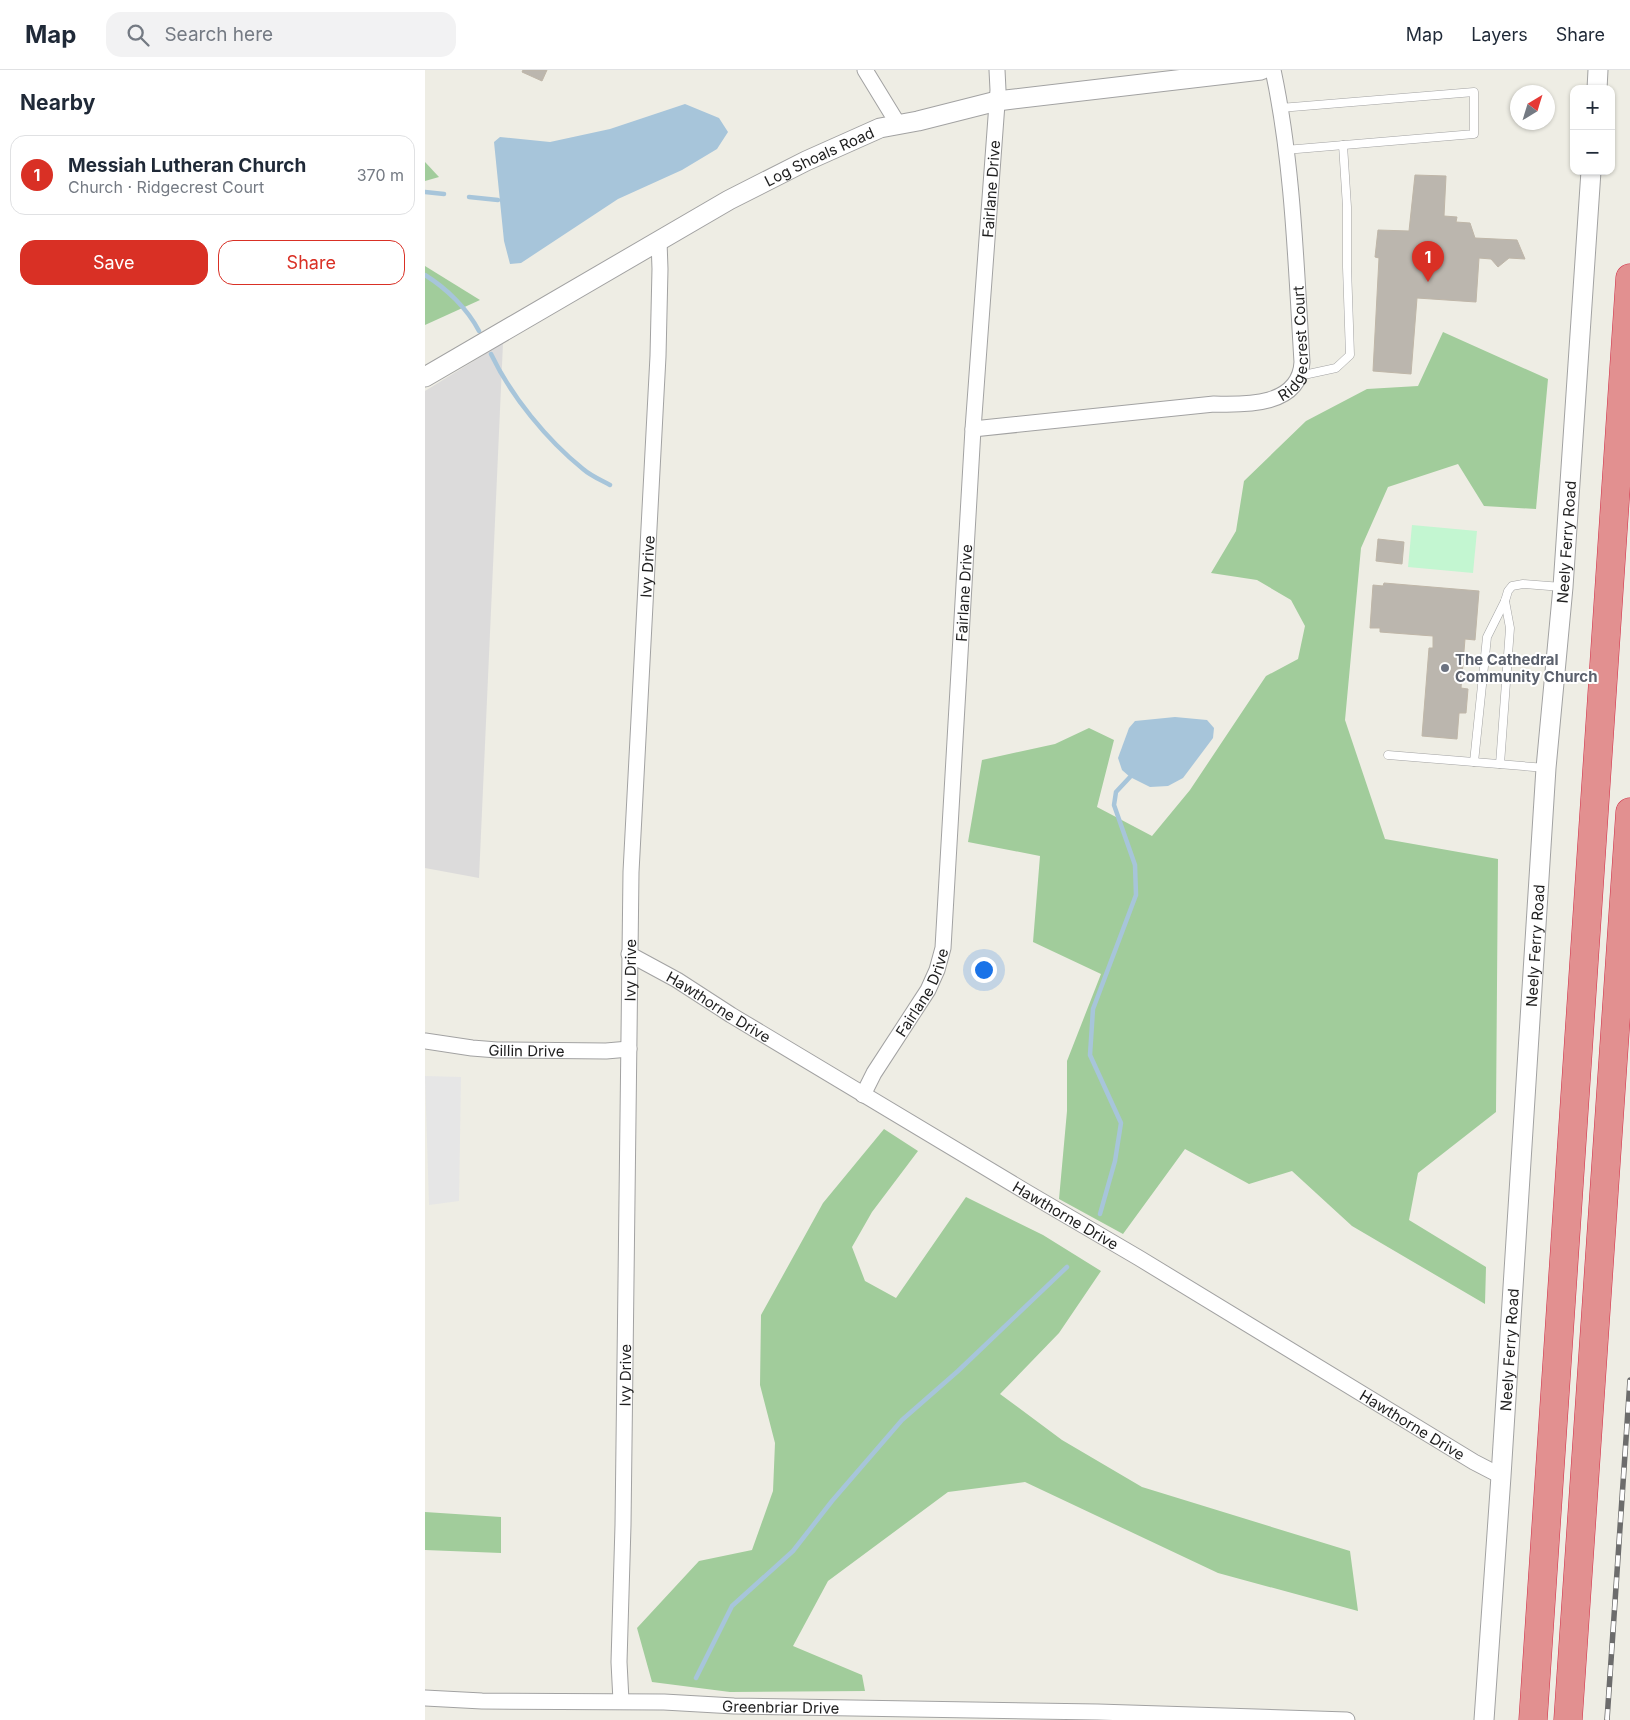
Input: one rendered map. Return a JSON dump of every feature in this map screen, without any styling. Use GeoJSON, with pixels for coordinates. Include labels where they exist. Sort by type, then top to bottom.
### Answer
{"type":"FeatureCollection","features":[{"type":"Feature","properties":{"kind":"highway"},"geometry":{"type":"LineString","coordinates":[[1533,1720],[1630,278]]}},
{"type":"Feature","properties":{"kind":"highway"},"geometry":{"type":"LineString","coordinates":[[1568,1720],[1630,812]]}},
{"type":"Feature","properties":{"kind":"street"},"geometry":{"type":"LineString","coordinates":[[865,70],[898,124]]}},
{"type":"Feature","properties":{"kind":"street","name":"Fairlane Drive"},"geometry":{"type":"LineString","coordinates":[[863,1095],[874,1073],[927,990],[937,970],[943,948],[973,430],[997,101],[997,70]]}},
{"type":"Feature","properties":{"kind":"street","name":"Log Shoals Road"},"geometry":{"type":"LineString","coordinates":[[425,377],[729,200],[867,133],[997,101],[1261,70]]}},
{"type":"Feature","properties":{"kind":"street","name":"Ridgecrest Court"},"geometry":{"type":"LineString","coordinates":[[973,430],[1214,404],[1243,404],[1275,398],[1291,389],[1299,376],[1302,362],[1297,269],[1280,108],[1273,70]]}},
{"type":"Feature","properties":{"kind":"street"},"geometry":{"type":"LineString","coordinates":[[1597,85],[1598,70]]}},
{"type":"Feature","properties":{"kind":"street","name":"Neely Ferry Road"},"geometry":{"type":"LineString","coordinates":[[1484,1720],[1546,768],[1563,587],[1591,175]]}},
{"type":"Feature","properties":{"kind":"street","name":"Ivy Drive"},"geometry":{"type":"LineString","coordinates":[[621,1701],[619,1662],[629,954],[633,819],[658,356],[661,269],[659,241]]}},
{"type":"Feature","properties":{"kind":"street","name":"Hawthorne Drive"},"geometry":{"type":"LineString","coordinates":[[629,954],[677,980],[863,1095],[1139,1258],[1474,1462],[1501,1476]]}},
{"type":"Feature","properties":{"kind":"street","name":"Gillin Drive"},"geometry":{"type":"LineString","coordinates":[[425,1040],[497,1050],[606,1051],[629,1049]]}},
{"type":"Feature","properties":{"kind":"street","name":"Greenbriar Drive"},"geometry":{"type":"LineString","coordinates":[[425,1698],[481,1701],[621,1701],[734,1706],[1098,1712],[1347,1720]]}},
{"type":"Feature","properties":{"kind":"lane"},"geometry":{"type":"LineString","coordinates":[[1280,108],[1474,92],[1473,134],[1285,150]]}},
{"type":"Feature","properties":{"kind":"lane"},"geometry":{"type":"LineString","coordinates":[[1299,376],[1336,368],[1350,354],[1347,207],[1343,145]]}},
{"type":"Feature","properties":{"kind":"lane"},"geometry":{"type":"LineString","coordinates":[[1474,762],[1487,637],[1508,591],[1512,586],[1523,584],[1563,587]]}},
{"type":"Feature","properties":{"kind":"lane"},"geometry":{"type":"LineString","coordinates":[[1500,764],[1509,628],[1505,601]]}},
{"type":"Feature","properties":{"kind":"lane"},"geometry":{"type":"LineString","coordinates":[[1388,755],[1546,768]]}},
{"type":"Feature","properties":{"kind":"shaded area"},"geometry":{"type":"Polygon","coordinates":[[[503,343],[479,878],[425,868],[425,391],[503,343]]]}},
{"type":"Feature","properties":{"kind":"shaded area"},"geometry":{"type":"Polygon","coordinates":[[[425,1076],[461,1077],[459,1201],[429,1205],[425,1076]]]}},
{"type":"Feature","properties":{"kind":"green space"},"geometry":{"type":"Polygon","coordinates":[[[425,162],[439,177],[425,181],[425,162]]]}},
{"type":"Feature","properties":{"kind":"green space"},"geometry":{"type":"Polygon","coordinates":[[[425,266],[480,300],[425,325],[425,266]]]}},
{"type":"Feature","properties":{"kind":"green space"},"geometry":{"type":"Polygon","coordinates":[[[1443,332],[1548,379],[1536,509],[1484,506],[1458,464],[1388,487],[1361,548],[1345,720],[1385,839],[1498,859],[1496,1112],[1418,1173],[1409,1220],[1486,1267],[1485,1304],[1352,1226],[1292,1171],[1249,1184],[1185,1149],[1123,1234],[1059,1199],[1067,1111],[1067,1061],[1101,974],[1033,942],[1040,856],[968,842],[982,760],[1055,744],[1089,728],[1114,740],[1097,807],[1152,836],[1190,790],[1266,676],[1298,659],[1305,626],[1291,600],[1257,580],[1211,573],[1236,531],[1244,481],[1306,421],[1367,389],[1418,386],[1443,332]]]}},
{"type":"Feature","properties":{"kind":"green space"},"geometry":{"type":"Polygon","coordinates":[[[1412,525],[1477,531],[1473,573],[1408,567],[1412,525]]]}},
{"type":"Feature","properties":{"kind":"green space"},"geometry":{"type":"Polygon","coordinates":[[[884,1129],[918,1151],[872,1212],[852,1247],[865,1281],[896,1298],[966,1197],[1043,1235],[1101,1271],[1059,1333],[1000,1394],[1062,1440],[1142,1487],[1350,1551],[1358,1611],[1218,1573],[1025,1482],[948,1492],[828,1581],[793,1646],[862,1675],[865,1691],[730,1692],[652,1682],[637,1628],[699,1561],[752,1550],[773,1491],[775,1443],[760,1385],[761,1315],[823,1203],[884,1129]]]}},
{"type":"Feature","properties":{"kind":"green space"},"geometry":{"type":"Polygon","coordinates":[[[425,1512],[501,1517],[501,1553],[425,1550],[425,1512]]]}},
{"type":"Feature","properties":{"kind":"water"},"geometry":{"type":"Polygon","coordinates":[[[685,104],[719,118],[728,132],[717,149],[682,170],[618,199],[521,263],[510,264],[504,241],[494,142],[500,137],[550,142],[610,129],[685,104]]]}},
{"type":"Feature","properties":{"kind":"water"},"geometry":{"type":"Polygon","coordinates":[[[1175,717],[1207,720],[1214,728],[1213,738],[1183,778],[1168,786],[1150,787],[1130,777],[1122,770],[1118,758],[1129,728],[1135,721],[1175,717]]]}},
{"type":"Feature","properties":{"kind":"building"},"geometry":{"type":"Polygon","coordinates":[[[523,70],[547,70],[542,81],[522,72],[523,70]]]}},
{"type":"Feature","properties":{"kind":"building"},"geometry":{"type":"Polygon","coordinates":[[[1415,175],[1446,176],[1444,216],[1457,217],[1456,222],[1470,223],[1475,238],[1517,240],[1525,259],[1509,258],[1498,267],[1491,259],[1479,258],[1476,302],[1417,298],[1411,374],[1373,371],[1379,258],[1375,257],[1378,230],[1409,231],[1415,175]]]}},
{"type":"Feature","properties":{"kind":"building"},"geometry":{"type":"Polygon","coordinates":[[[1378,539],[1404,542],[1402,564],[1376,561],[1378,539]]]}},
{"type":"Feature","properties":{"kind":"building","name":"The Cathedral Community Church"},"geometry":{"type":"Polygon","coordinates":[[[1384,583],[1479,591],[1475,640],[1465,639],[1461,688],[1468,689],[1466,713],[1459,713],[1457,739],[1422,736],[1429,648],[1433,648],[1433,636],[1380,632],[1380,628],[1370,628],[1373,585],[1383,586],[1384,583]]]}},
{"type":"Feature","properties":{"kind":"waterway"},"geometry":{"type":"LineString","coordinates":[[425,192],[444,194]]}},
{"type":"Feature","properties":{"kind":"waterway"},"geometry":{"type":"LineString","coordinates":[[469,197],[498,200]]}},
{"type":"Feature","properties":{"kind":"waterway"},"geometry":{"type":"LineString","coordinates":[[425,275],[455,299],[479,331]]}},
{"type":"Feature","properties":{"kind":"waterway"},"geometry":{"type":"LineString","coordinates":[[491,354],[519,401],[543,431],[583,469],[610,485]]}},
{"type":"Feature","properties":{"kind":"waterway"},"geometry":{"type":"LineString","coordinates":[[1100,1214],[1115,1161],[1121,1123],[1090,1055],[1093,1009],[1136,895],[1135,865],[1114,805],[1116,792],[1130,777]]}},
{"type":"Feature","properties":{"kind":"waterway"},"geometry":{"type":"LineString","coordinates":[[696,1678],[732,1606],[793,1551],[832,1501],[902,1420],[958,1371],[1067,1267]]}},
{"type":"Feature","properties":{"kind":"railway"},"geometry":{"type":"LineString","coordinates":[[1607,1720],[1630,1380]]}},
{"type":"Feature","properties":{"kind":"place","name":"Messiah Lutheran Church"},"geometry":{"type":"Point","coordinates":[1428,282]}},
{"type":"Feature","properties":{"kind":"place","name":"The Cathedral Community Church"},"geometry":{"type":"Point","coordinates":[1445,668]}}]}
